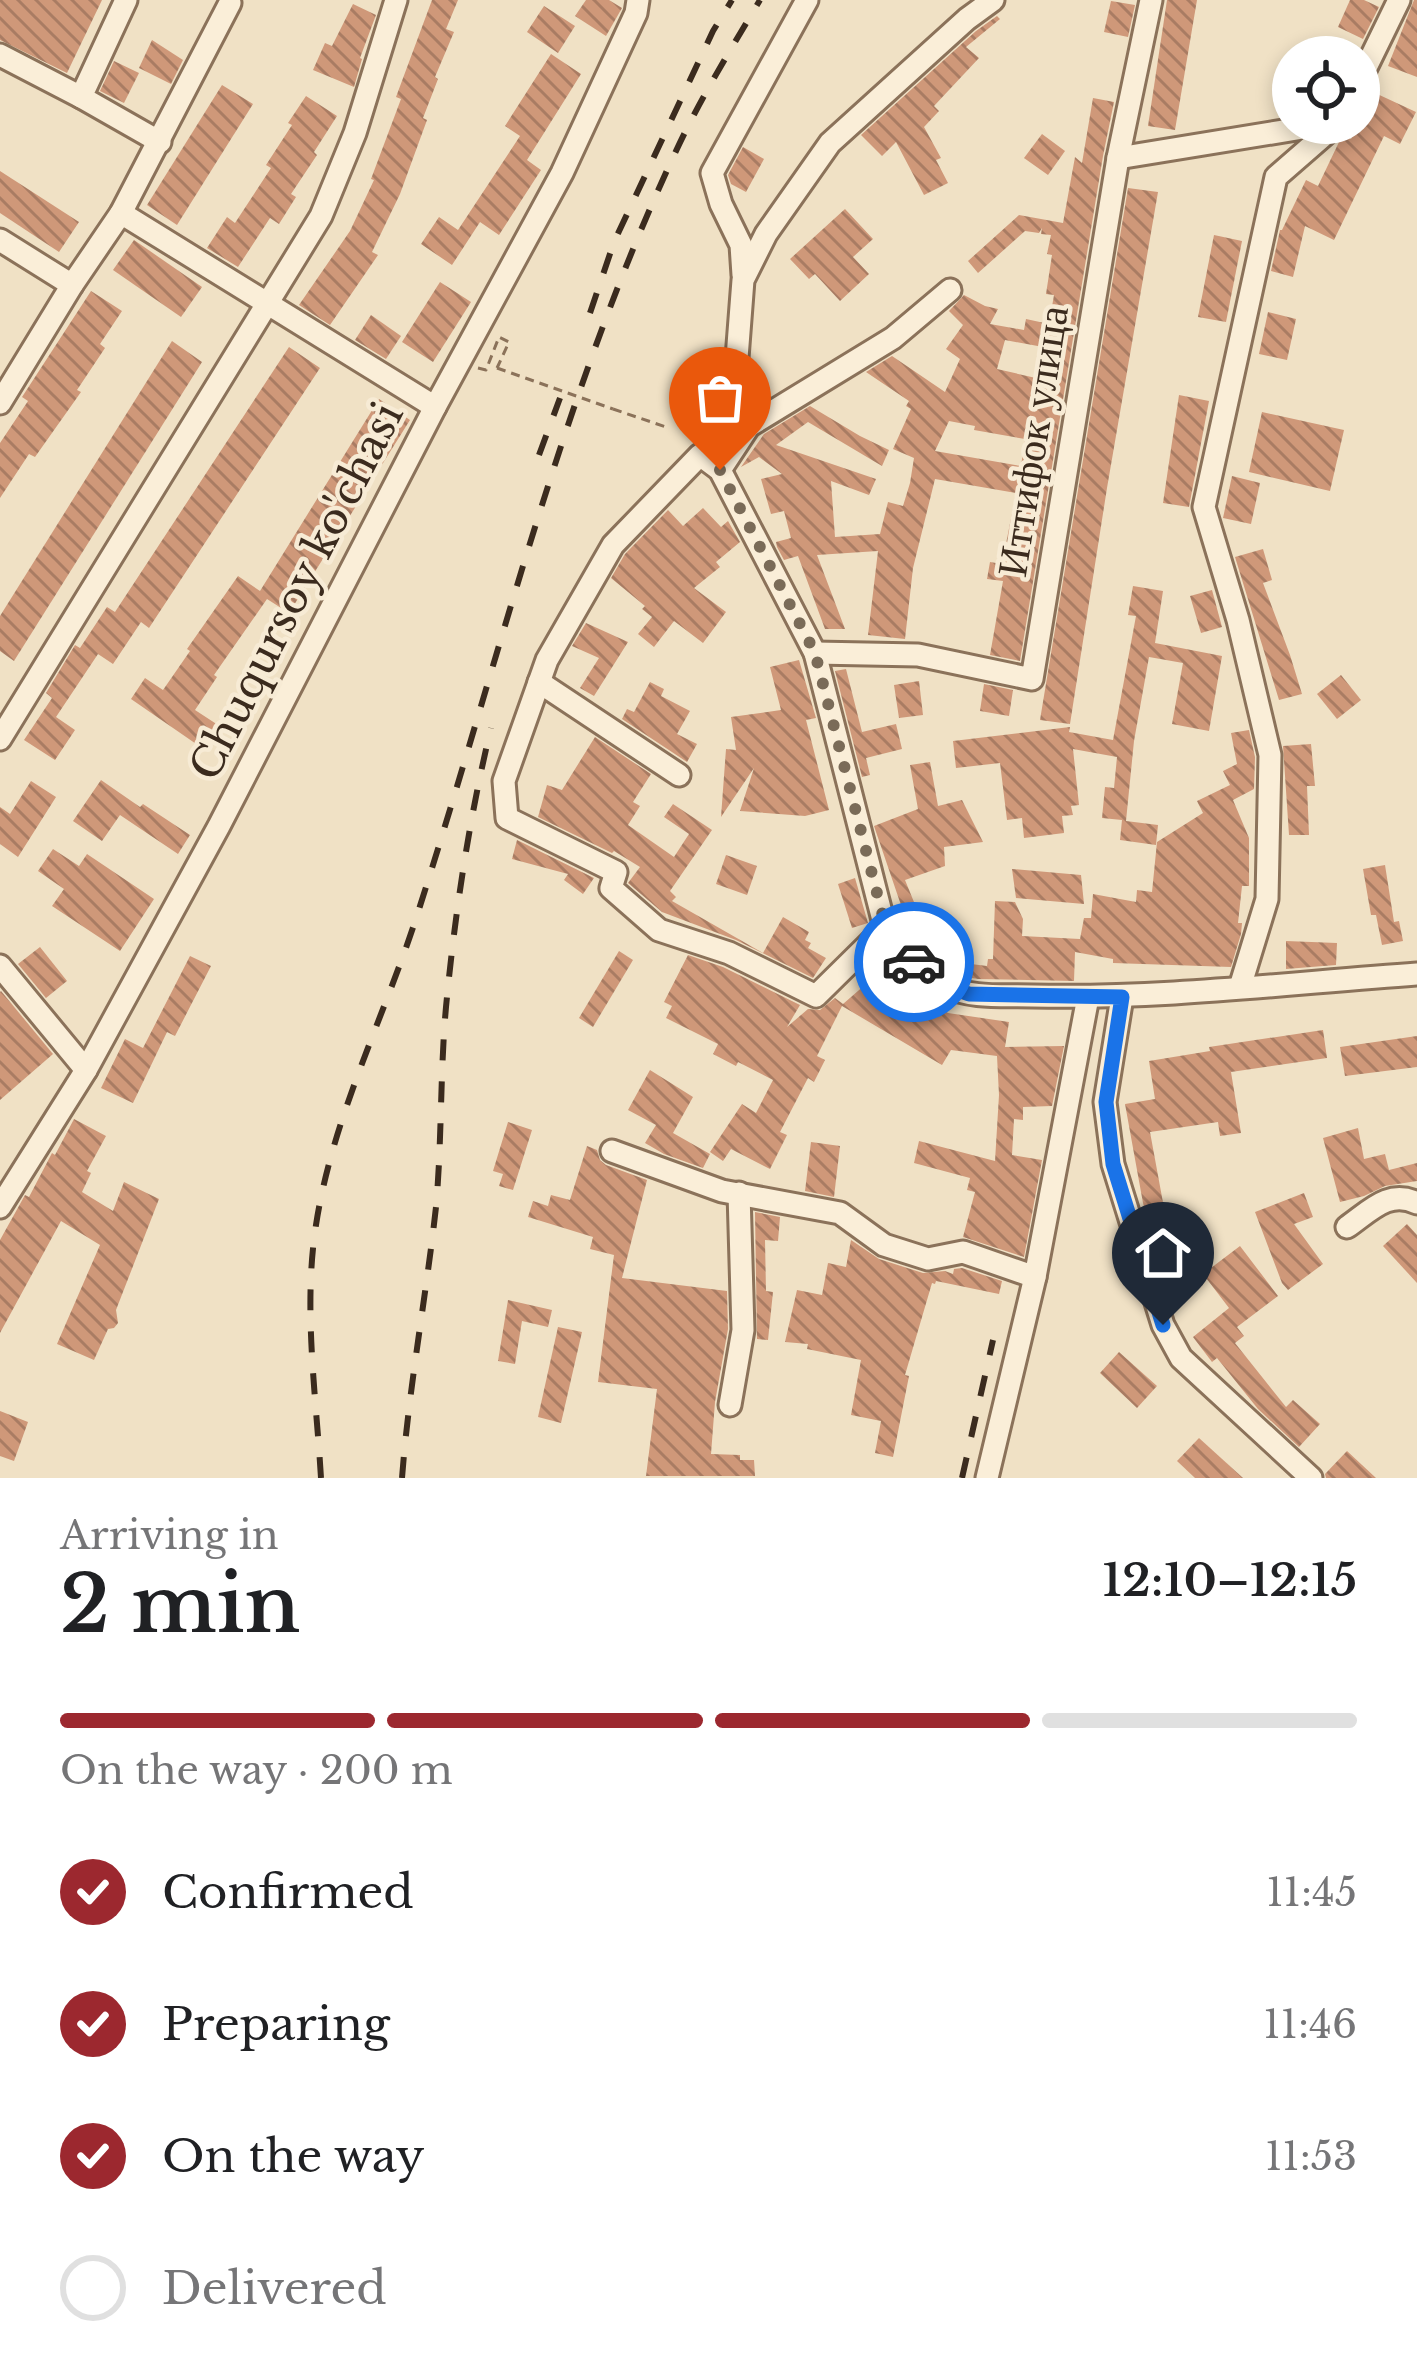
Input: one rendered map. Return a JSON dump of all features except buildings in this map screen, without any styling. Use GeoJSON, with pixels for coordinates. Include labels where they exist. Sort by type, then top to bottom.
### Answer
{"type":"FeatureCollection","features":[{"type":"Feature","properties":{"kind":"street"},"geometry":{"type":"LineString","coordinates":[[80,98],[126,0]]}},
{"type":"Feature","properties":{"kind":"street"},"geometry":{"type":"LineString","coordinates":[[0,739],[321,215],[338,178],[396,0]]}},
{"type":"Feature","properties":{"kind":"street","name":"Chuqursoy ko'chasi"},"geometry":{"type":"LineString","coordinates":[[0,1207],[86,1070],[219,826],[435,407],[562,173],[638,0]]}},
{"type":"Feature","properties":{"kind":"street"},"geometry":{"type":"LineString","coordinates":[[749,426],[736,371],[741,245],[712,173],[807,0]]}},
{"type":"Feature","properties":{"kind":"street"},"geometry":{"type":"LineString","coordinates":[[743,280],[766,234],[830,143],[993,0]]}},
{"type":"Feature","properties":{"kind":"street","name":"Иттифок улица"},"geometry":{"type":"LineString","coordinates":[[815,653],[918,656],[1031,679],[1118,158],[1151,0]]}},
{"type":"Feature","properties":{"kind":"street"},"geometry":{"type":"LineString","coordinates":[[1380,39],[1399,0]]}},
{"type":"Feature","properties":{"kind":"street"},"geometry":{"type":"LineString","coordinates":[[0,404],[121,213],[230,3]]}},
{"type":"Feature","properties":{"kind":"street"},"geometry":{"type":"LineString","coordinates":[[0,55],[160,142]]}},
{"type":"Feature","properties":{"kind":"street"},"geometry":{"type":"LineString","coordinates":[[1118,158],[1272,133]]}},
{"type":"Feature","properties":{"kind":"street"},"geometry":{"type":"LineString","coordinates":[[1240,987],[1267,899],[1270,755],[1238,620],[1204,507],[1276,177],[1312,144]]}},
{"type":"Feature","properties":{"kind":"street"},"geometry":{"type":"LineString","coordinates":[[121,213],[435,407]]}},
{"type":"Feature","properties":{"kind":"street"},"geometry":{"type":"LineString","coordinates":[[0,240],[72,284]]}},
{"type":"Feature","properties":{"kind":"street"},"geometry":{"type":"LineString","coordinates":[[720,470],[749,426],[893,338],[950,290]]}},
{"type":"Feature","properties":{"kind":"street"},"geometry":{"type":"LineString","coordinates":[[886,928],[816,996],[729,953],[659,930],[611,888],[616,872],[507,818],[505,781],[547,660],[613,545],[700,455],[720,470],[815,653],[886,928],[922,970],[969,994],[1088,997],[1417,974]]}},
{"type":"Feature","properties":{"kind":"street"},"geometry":{"type":"LineString","coordinates":[[539,682],[679,775]]}},
{"type":"Feature","properties":{"kind":"street"},"geometry":{"type":"LineString","coordinates":[[0,966],[86,1070]]}},
{"type":"Feature","properties":{"kind":"street"},"geometry":{"type":"LineString","coordinates":[[987,1478],[1035,1276],[1088,997]]}},
{"type":"Feature","properties":{"kind":"street"},"geometry":{"type":"LineString","coordinates":[[1122,997],[1106,1102],[1113,1164],[1163,1325],[1181,1358],[1311,1478]]}},
{"type":"Feature","properties":{"kind":"street"},"geometry":{"type":"LineString","coordinates":[[612,1151],[722,1191],[840,1213],[884,1245],[928,1259],[963,1252],[1035,1276]]}},
{"type":"Feature","properties":{"kind":"street"},"geometry":{"type":"LineString","coordinates":[[730,1405],[743,1330],[739,1193]]}},
{"type":"Feature","properties":{"kind":"street"},"geometry":{"type":"LineString","coordinates":[[1347,1227],[1390,1197],[1417,1203]]}},
{"type":"Feature","properties":{"kind":"path"},"geometry":{"type":"LineString","coordinates":[[486,370],[499,337],[509,342],[496,368],[666,428]]}},
{"type":"Feature","properties":{"kind":"railway"},"geometry":{"type":"LineString","coordinates":[[590,313],[614,242],[732,0]]}},
{"type":"Feature","properties":{"kind":"railway"},"geometry":{"type":"LineString","coordinates":[[321,1478],[312,1351],[312,1256],[335,1143],[407,946],[536,524],[600,335],[676,151],[760,0]]}},
{"type":"Feature","properties":{"kind":"railway"},"geometry":{"type":"LineString","coordinates":[[539,455],[560,398]]}},
{"type":"Feature","properties":{"kind":"railway"},"geometry":{"type":"LineString","coordinates":[[402,1478],[436,1207],[444,1032],[454,937],[469,831],[491,728]]}},
{"type":"Feature","properties":{"kind":"railway"},"geometry":{"type":"LineString","coordinates":[[962,1478],[993,1340]]}},
{"type":"Feature","properties":{"kind":"way so far"},"geometry":{"type":"LineString","coordinates":[[720,470],[815,653],[886,928],[914,962]]}},
{"type":"Feature","properties":{"kind":"route"},"geometry":{"type":"LineString","coordinates":[[914,962],[944,985],[969,994],[1122,997],[1106,1102],[1113,1164],[1163,1325]]}}]}
